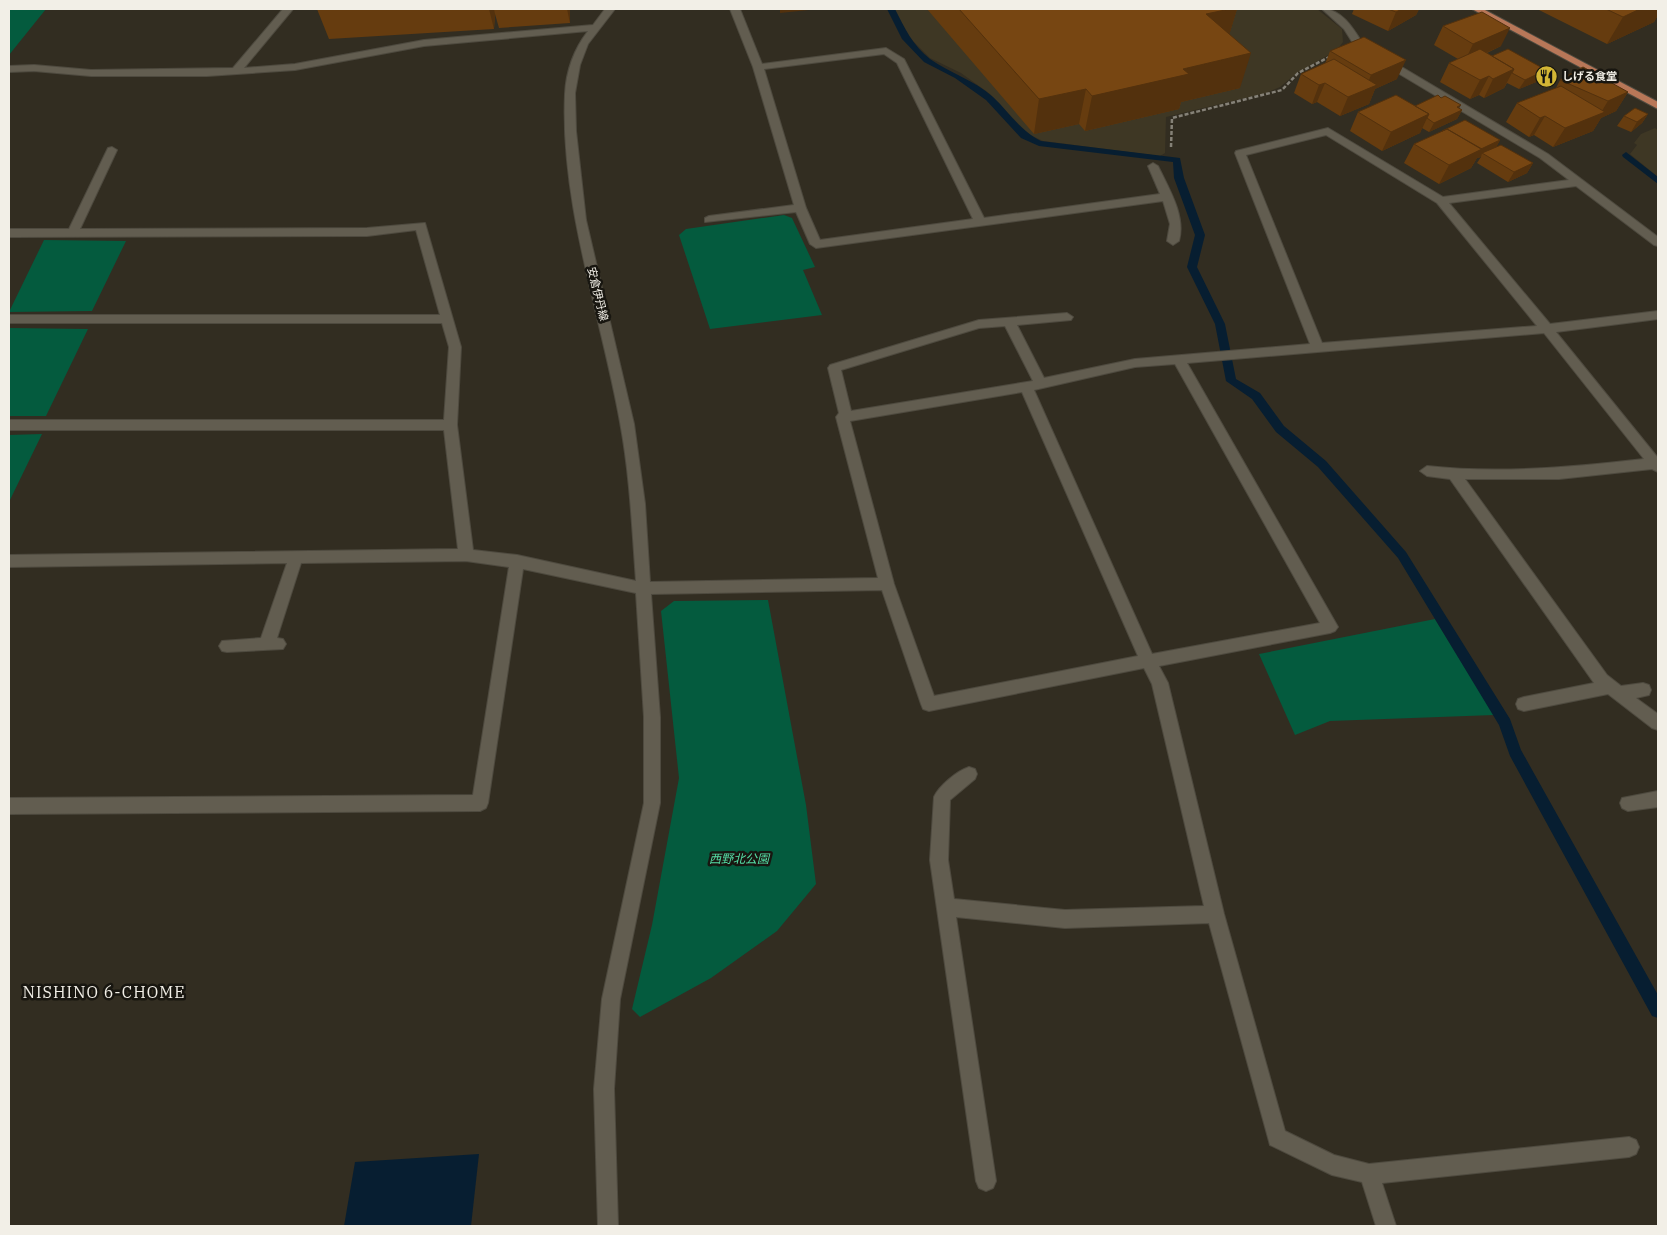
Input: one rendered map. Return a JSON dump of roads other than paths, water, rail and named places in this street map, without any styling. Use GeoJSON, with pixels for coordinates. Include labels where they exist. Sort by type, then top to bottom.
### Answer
{"type":"FeatureCollection","features":[{"type":"Feature","properties":{"kind":"main road"},"geometry":{"type":"LineString","coordinates":[[1477,9],[1658,106]]}},
{"type":"Feature","properties":{"kind":"street"},"geometry":{"type":"LineString","coordinates":[[237,70],[288,9]]}},
{"type":"Feature","properties":{"kind":"street","name":"安倉伊丹線"},"geometry":{"type":"LineString","coordinates":[[608,1226],[604,1089],[611,999],[652,803],[652,717],[642,588],[638,504],[627,424],[580,220],[571,131],[570,94],[575,65],[583,44],[610,9]]}},
{"type":"Feature","properties":{"kind":"street"},"geometry":{"type":"LineString","coordinates":[[735,9],[758,67],[800,208],[816,244],[1165,197]]}},
{"type":"Feature","properties":{"kind":"street"},"geometry":{"type":"LineString","coordinates":[[1326,9],[1348,27],[1359,46],[1544,156],[1658,242]]}},
{"type":"Feature","properties":{"kind":"street"},"geometry":{"type":"LineString","coordinates":[[9,69],[34,68],[91,73],[207,73],[295,67],[424,43],[594,28]]}},
{"type":"Feature","properties":{"kind":"street"},"geometry":{"type":"LineString","coordinates":[[758,67],[886,51],[901,61],[980,222]]}},
{"type":"Feature","properties":{"kind":"street"},"geometry":{"type":"LineString","coordinates":[[1318,348],[1240,153],[1328,131],[1441,201],[1657,465]]}},
{"type":"Feature","properties":{"kind":"street"},"geometry":{"type":"LineString","coordinates":[[74,233],[112,150]]}},
{"type":"Feature","properties":{"kind":"street"},"geometry":{"type":"LineString","coordinates":[[1153,166],[1165,197],[1175,216],[1177,235],[1173,241]]}},
{"type":"Feature","properties":{"kind":"street"},"geometry":{"type":"LineString","coordinates":[[1441,201],[1579,182]]}},
{"type":"Feature","properties":{"kind":"street"},"geometry":{"type":"LineString","coordinates":[[709,220],[800,208]]}},
{"type":"Feature","properties":{"kind":"street"},"geometry":{"type":"LineString","coordinates":[[9,233],[367,232],[421,226],[455,347],[450,425],[466,555]]}},
{"type":"Feature","properties":{"kind":"street"},"geometry":{"type":"LineString","coordinates":[[846,416],[1033,385],[1135,364],[1547,329],[1658,315]]}},
{"type":"Feature","properties":{"kind":"street"},"geometry":{"type":"LineString","coordinates":[[1066,317],[979,324],[834,368],[846,416],[843,417],[887,584],[928,704],[1330,627],[1178,359]]}},
{"type":"Feature","properties":{"kind":"street"},"geometry":{"type":"LineString","coordinates":[[9,319],[447,319]]}},
{"type":"Feature","properties":{"kind":"street"},"geometry":{"type":"LineString","coordinates":[[1009,322],[1033,385],[1148,662],[1160,683],[1215,914],[1277,1138],[1332,1165],[1369,1174],[1629,1146]]}},
{"type":"Feature","properties":{"kind":"street"},"geometry":{"type":"LineString","coordinates":[[9,425],[450,425]]}},
{"type":"Feature","properties":{"kind":"street"},"geometry":{"type":"LineString","coordinates":[[1428,471],[1454,474],[1558,474],[1657,465]]}},
{"type":"Feature","properties":{"kind":"street"},"geometry":{"type":"LineString","coordinates":[[1454,474],[1614,690],[1658,722]]}},
{"type":"Feature","properties":{"kind":"street"},"geometry":{"type":"LineString","coordinates":[[9,561],[466,555],[517,561],[642,588],[887,584]]}},
{"type":"Feature","properties":{"kind":"street"},"geometry":{"type":"LineString","coordinates":[[227,646],[272,644],[296,557]]}},
{"type":"Feature","properties":{"kind":"street"},"geometry":{"type":"LineString","coordinates":[[9,806],[480,803],[517,561]]}},
{"type":"Feature","properties":{"kind":"street"},"geometry":{"type":"LineString","coordinates":[[1524,704],[1614,690],[1643,690]]}},
{"type":"Feature","properties":{"kind":"street"},"geometry":{"type":"LineString","coordinates":[[969,774],[942,797],[939,860],[986,1181]]}},
{"type":"Feature","properties":{"kind":"street"},"geometry":{"type":"LineString","coordinates":[[1628,803],[1658,799]]}},
{"type":"Feature","properties":{"kind":"street"},"geometry":{"type":"LineString","coordinates":[[946,907],[1065,918],[1215,914]]}},
{"type":"Feature","properties":{"kind":"street"},"geometry":{"type":"LineString","coordinates":[[1369,1174],[1386,1226]]}},
{"type":"Feature","properties":{"kind":"water"},"geometry":{"type":"Polygon","coordinates":[[[479,1154],[471,1226],[344,1226],[355,1162],[479,1154]]]}},
{"type":"Feature","properties":{"kind":"waterway"},"geometry":{"type":"LineString","coordinates":[[891,9],[905,37],[927,60],[958,76],[989,98],[1024,136],[1039,143],[1177,160],[1179,178],[1200,235],[1192,267],[1220,324],[1231,381],[1256,396],[1280,429],[1322,464],[1402,555],[1505,723],[1515,752],[1658,1010]]}},
{"type":"Feature","properties":{"kind":"waterway"},"geometry":{"type":"LineString","coordinates":[[1626,155],[1658,181]]}},
{"type":"Feature","properties":{"kind":"place","name":"しげる食堂"},"geometry":{"type":"Point","coordinates":[1546,76]}},
{"type":"Feature","properties":{"kind":"district","name":"NISHINO 6-CHOME"},"geometry":{"type":"Point","coordinates":[104,992]}},
{"type":"Feature","properties":{"kind":"park label","name":"西野北公園"},"geometry":{"type":"Point","coordinates":[739,859]}}]}
